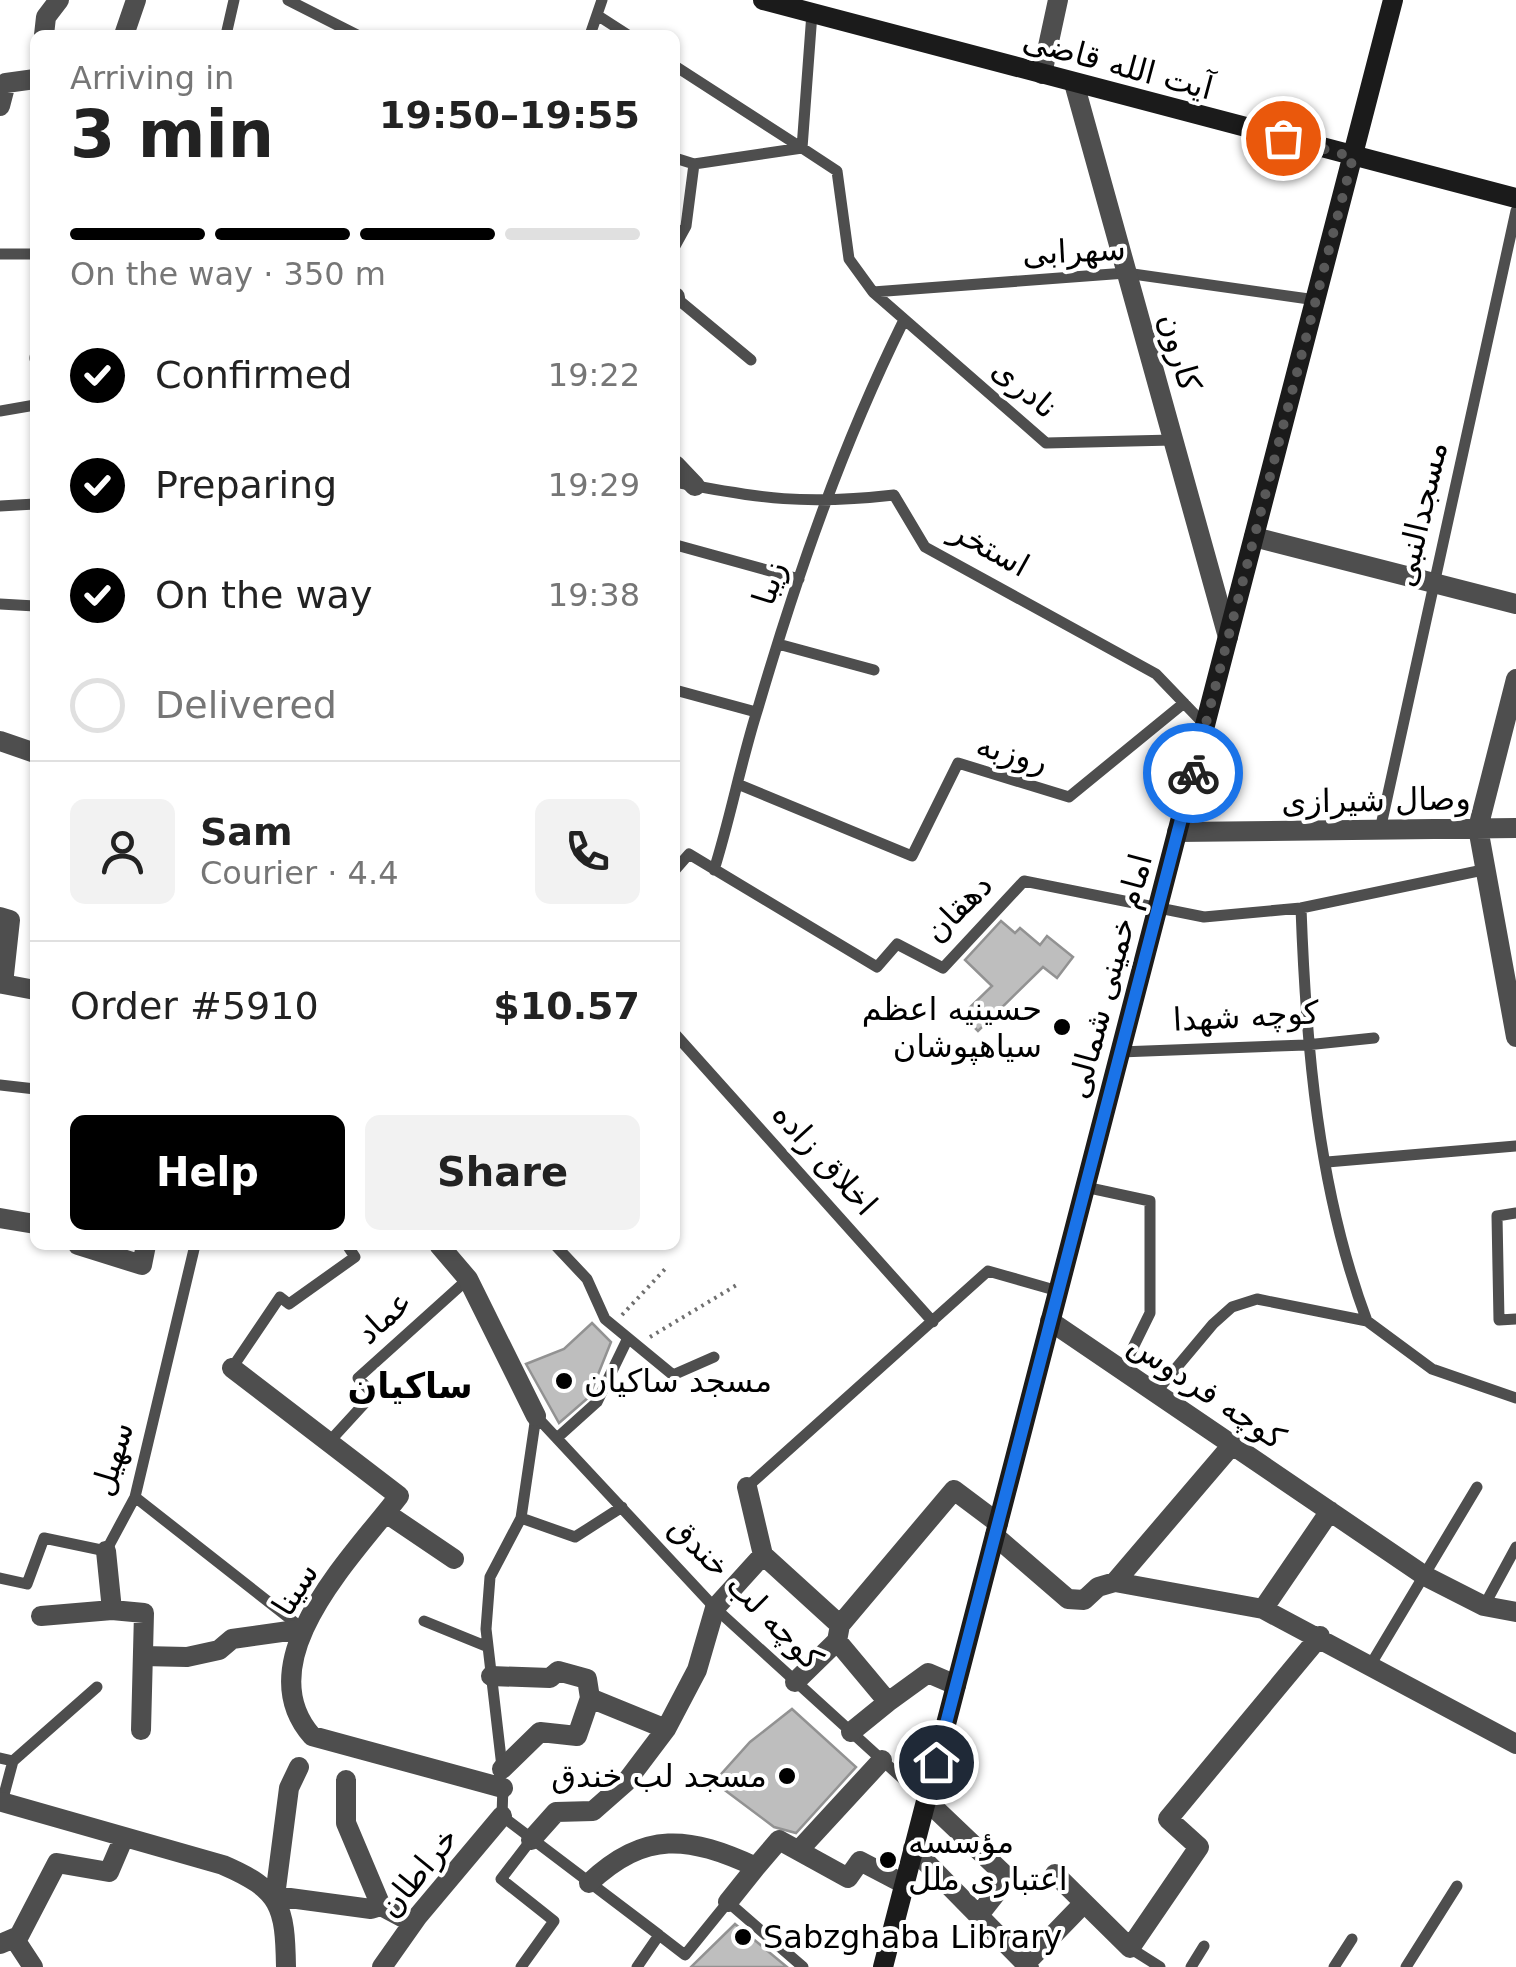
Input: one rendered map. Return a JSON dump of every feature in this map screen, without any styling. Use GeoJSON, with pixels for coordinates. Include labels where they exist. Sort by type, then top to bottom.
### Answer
{"type":"FeatureCollection","features":[{"type":"Feature","properties":{"kind":"main road","name":"آیت الله قاضی"},"geometry":{"type":"LineString","coordinates":[[763,0],[813,6],[1074,83],[1516,198]]}},
{"type":"Feature","properties":{"kind":"main road","name":"امام خمینی شمالی"},"geometry":{"type":"LineString","coordinates":[[883,1967],[1394,0]]}},
{"type":"Feature","properties":{"kind":"street"},"geometry":{"type":"LineString","coordinates":[[45,30],[46,17],[59,0]]}},
{"type":"Feature","properties":{"kind":"street"},"geometry":{"type":"LineString","coordinates":[[126,30],[136,0]]}},
{"type":"Feature","properties":{"kind":"street"},"geometry":{"type":"LineString","coordinates":[[1042,74],[1058,0]]}},
{"type":"Feature","properties":{"kind":"street"},"geometry":{"type":"LineString","coordinates":[[0,106],[6,82],[30,80]]}},
{"type":"Feature","properties":{"kind":"street","name":"کارون"},"geometry":{"type":"LineString","coordinates":[[1074,83],[1228,637]]}},
{"type":"Feature","properties":{"kind":"street"},"geometry":{"type":"LineString","coordinates":[[1254,537],[1516,604]]}},
{"type":"Feature","properties":{"kind":"street"},"geometry":{"type":"LineString","coordinates":[[1516,679],[1478,828],[1516,1037]]}},
{"type":"Feature","properties":{"kind":"street"},"geometry":{"type":"LineString","coordinates":[[0,741],[30,751]]}},
{"type":"Feature","properties":{"kind":"street","name":"وصال شیرازی"},"geometry":{"type":"LineString","coordinates":[[1178,832],[1516,828]]}},
{"type":"Feature","properties":{"kind":"street"},"geometry":{"type":"LineString","coordinates":[[0,918],[10,920],[3,984],[30,989]]}},
{"type":"Feature","properties":{"kind":"street"},"geometry":{"type":"LineString","coordinates":[[0,1218],[30,1223]]}},
{"type":"Feature","properties":{"kind":"street"},"geometry":{"type":"LineString","coordinates":[[94,1250],[142,1265],[145,1250]]}},
{"type":"Feature","properties":{"kind":"street"},"geometry":{"type":"LineString","coordinates":[[443,1250],[468,1280],[536,1416]]}},
{"type":"Feature","properties":{"kind":"street","name":"کوچه فردوس"},"geometry":{"type":"LineString","coordinates":[[1050,1321],[1425,1576],[1484,1606],[1516,1612]]}},
{"type":"Feature","properties":{"kind":"street"},"geometry":{"type":"LineString","coordinates":[[232,1368],[398,1496],[386,1512],[454,1558]]}},
{"type":"Feature","properties":{"kind":"street"},"geometry":{"type":"LineString","coordinates":[[1115,1582],[1232,1445]]}},
{"type":"Feature","properties":{"kind":"street"},"geometry":{"type":"LineString","coordinates":[[747,1487],[763,1555],[838,1633],[888,1702]]}},
{"type":"Feature","properties":{"kind":"street"},"geometry":{"type":"LineString","coordinates":[[795,1682],[954,1490],[1068,1600],[1084,1600],[1098,1588],[1115,1582],[1263,1609],[1320,1636],[1516,1744]]}},
{"type":"Feature","properties":{"kind":"street"},"geometry":{"type":"LineString","coordinates":[[1263,1609],[1330,1510]]}},
{"type":"Feature","properties":{"kind":"street","name":"سینا"},"geometry":{"type":"LineString","coordinates":[[386,1512],[303,1629],[290,1671],[290,1699],[312,1736],[503,1779]]}},
{"type":"Feature","properties":{"kind":"street"},"geometry":{"type":"LineString","coordinates":[[106,1550],[112,1610]]}},
{"type":"Feature","properties":{"kind":"street"},"geometry":{"type":"LineString","coordinates":[[531,1840],[556,1812],[593,1811],[626,1782],[666,1729],[698,1670],[715,1608],[763,1555]]}},
{"type":"Feature","properties":{"kind":"street"},"geometry":{"type":"LineString","coordinates":[[41,1616],[112,1610],[144,1613],[141,1730]]}},
{"type":"Feature","properties":{"kind":"street"},"geometry":{"type":"LineString","coordinates":[[143,1656],[187,1657],[219,1650],[232,1639],[303,1629]]}},
{"type":"Feature","properties":{"kind":"street"},"geometry":{"type":"LineString","coordinates":[[1055,1874],[1130,1948],[1199,1847],[1168,1819],[1320,1636]]}},
{"type":"Feature","properties":{"kind":"street"},"geometry":{"type":"LineString","coordinates":[[491,1676],[550,1678],[558,1671],[587,1679],[590,1698],[577,1736],[540,1732],[503,1779]]}},
{"type":"Feature","properties":{"kind":"street"},"geometry":{"type":"LineString","coordinates":[[851,1732],[928,1673],[956,1685]]}},
{"type":"Feature","properties":{"kind":"street"},"geometry":{"type":"LineString","coordinates":[[590,1698],[666,1729]]}},
{"type":"Feature","properties":{"kind":"street"},"geometry":{"type":"LineString","coordinates":[[800,1850],[882,1760]]}},
{"type":"Feature","properties":{"kind":"street"},"geometry":{"type":"LineString","coordinates":[[286,1967],[285,1924],[275,1896],[288,1788],[298,1767]]}},
{"type":"Feature","properties":{"kind":"street"},"geometry":{"type":"LineString","coordinates":[[346,1780],[346,1823],[381,1906],[413,1923]]}},
{"type":"Feature","properties":{"kind":"street"},"geometry":{"type":"LineString","coordinates":[[926,1800],[1008,1878],[978,1916]]}},
{"type":"Feature","properties":{"kind":"street"},"geometry":{"type":"LineString","coordinates":[[2,1802],[223,1865],[257,1880],[275,1896],[371,1909],[381,1906]]}},
{"type":"Feature","properties":{"kind":"street","name":"خراطان"},"geometry":{"type":"LineString","coordinates":[[382,1967],[413,1923],[502,1816]]}},
{"type":"Feature","properties":{"kind":"street"},"geometry":{"type":"LineString","coordinates":[[32,1967],[7,1941],[27,1922],[57,1862],[110,1872],[124,1837]]}},
{"type":"Feature","properties":{"kind":"street"},"geometry":{"type":"LineString","coordinates":[[728,1902],[779,1840],[848,1878],[860,1861],[904,1884]]}},
{"type":"Feature","properties":{"kind":"street"},"geometry":{"type":"LineString","coordinates":[[589,1882],[617,1857],[646,1844],[693,1845],[721,1851],[756,1867]]}},
{"type":"Feature","properties":{"kind":"street"},"geometry":{"type":"LineString","coordinates":[[913,1849],[1027,1966],[1084,1903]]}},
{"type":"Feature","properties":{"kind":"lane"},"geometry":{"type":"LineString","coordinates":[[227,30],[234,0]]}},
{"type":"Feature","properties":{"kind":"lane"},"geometry":{"type":"LineString","coordinates":[[288,0],[347,30]]}},
{"type":"Feature","properties":{"kind":"lane"},"geometry":{"type":"LineString","coordinates":[[592,30],[602,0]]}},
{"type":"Feature","properties":{"kind":"lane"},"geometry":{"type":"LineString","coordinates":[[802,148],[813,6]]}},
{"type":"Feature","properties":{"kind":"lane"},"geometry":{"type":"LineString","coordinates":[[597,15],[620,30]]}},
{"type":"Feature","properties":{"kind":"lane"},"geometry":{"type":"LineString","coordinates":[[680,69],[837,170],[849,259],[873,292]]}},
{"type":"Feature","properties":{"kind":"lane"},"geometry":{"type":"LineString","coordinates":[[680,160],[694,164],[802,148]]}},
{"type":"Feature","properties":{"kind":"lane"},"geometry":{"type":"LineString","coordinates":[[680,237],[686,226],[694,164]]}},
{"type":"Feature","properties":{"kind":"lane","name":"مسجدالنبی"},"geometry":{"type":"LineString","coordinates":[[1380,830],[1516,211]]}},
{"type":"Feature","properties":{"kind":"lane"},"geometry":{"type":"LineString","coordinates":[[0,254],[30,254]]}},
{"type":"Feature","properties":{"kind":"lane","name":"سهرابی"},"geometry":{"type":"LineString","coordinates":[[873,292],[1126,273],[1316,300]]}},
{"type":"Feature","properties":{"kind":"lane","name":"نادری"},"geometry":{"type":"LineString","coordinates":[[873,292],[1046,443],[1173,440]]}},
{"type":"Feature","properties":{"kind":"lane"},"geometry":{"type":"LineString","coordinates":[[680,301],[751,360]]}},
{"type":"Feature","properties":{"kind":"lane","name":"زیبا"},"geometry":{"type":"LineString","coordinates":[[714,870],[740,785],[756,712],[823,503],[864,402],[904,322]]}},
{"type":"Feature","properties":{"kind":"lane"},"geometry":{"type":"LineString","coordinates":[[0,411],[30,405]]}},
{"type":"Feature","properties":{"kind":"lane","name":"استخر"},"geometry":{"type":"LineString","coordinates":[[685,484],[773,501],[823,503],[894,495],[926,547],[1156,674],[1205,725]]}},
{"type":"Feature","properties":{"kind":"lane"},"geometry":{"type":"LineString","coordinates":[[0,506],[30,504]]}},
{"type":"Feature","properties":{"kind":"lane"},"geometry":{"type":"LineString","coordinates":[[680,546],[799,579]]}},
{"type":"Feature","properties":{"kind":"lane"},"geometry":{"type":"LineString","coordinates":[[0,604],[30,606]]}},
{"type":"Feature","properties":{"kind":"lane"},"geometry":{"type":"LineString","coordinates":[[778,644],[874,670]]}},
{"type":"Feature","properties":{"kind":"lane"},"geometry":{"type":"LineString","coordinates":[[680,691],[756,712]]}},
{"type":"Feature","properties":{"kind":"lane","name":"روزبه"},"geometry":{"type":"LineString","coordinates":[[740,785],[912,856],[958,763],[1069,797],[1184,703]]}},
{"type":"Feature","properties":{"kind":"lane"},"geometry":{"type":"LineString","coordinates":[[680,864],[689,854],[714,870]]}},
{"type":"Feature","properties":{"kind":"lane","name":"دهقان"},"geometry":{"type":"LineString","coordinates":[[714,870],[877,966],[897,944],[942,968],[1024,880],[1157,910]]}},
{"type":"Feature","properties":{"kind":"lane"},"geometry":{"type":"LineString","coordinates":[[1157,910],[1204,917],[1301,908],[1483,870]]}},
{"type":"Feature","properties":{"kind":"lane"},"geometry":{"type":"LineString","coordinates":[[1301,908],[1306,1045],[1344,1259],[1367,1321]]}},
{"type":"Feature","properties":{"kind":"lane","name":"کوچه شهدا"},"geometry":{"type":"LineString","coordinates":[[1120,1052],[1306,1045],[1374,1038]]}},
{"type":"Feature","properties":{"kind":"lane","name":"اخلاق زاده"},"geometry":{"type":"LineString","coordinates":[[680,1040],[933,1322]]}},
{"type":"Feature","properties":{"kind":"lane"},"geometry":{"type":"LineString","coordinates":[[0,1085],[30,1088]]}},
{"type":"Feature","properties":{"kind":"lane"},"geometry":{"type":"LineString","coordinates":[[1328,1162],[1516,1146]]}},
{"type":"Feature","properties":{"kind":"lane"},"geometry":{"type":"LineString","coordinates":[[1085,1188],[1150,1201],[1150,1313],[1122,1370]]}},
{"type":"Feature","properties":{"kind":"lane"},"geometry":{"type":"LineString","coordinates":[[1516,1213],[1497,1216],[1498,1320],[1516,1318]]}},
{"type":"Feature","properties":{"kind":"lane","name":"سهیل"},"geometry":{"type":"LineString","coordinates":[[106,1550],[134,1496],[194,1250]]}},
{"type":"Feature","properties":{"kind":"lane"},"geometry":{"type":"LineString","coordinates":[[232,1368],[280,1297],[288,1304],[355,1257],[350,1250]]}},
{"type":"Feature","properties":{"kind":"lane"},"geometry":{"type":"LineString","coordinates":[[559,1250],[587,1279],[612,1326],[673,1375],[714,1356]]}},
{"type":"Feature","properties":{"kind":"lane"},"geometry":{"type":"LineString","coordinates":[[747,1487],[988,1270],[1058,1291]]}},
{"type":"Feature","properties":{"kind":"lane","name":"عماد"},"geometry":{"type":"LineString","coordinates":[[329,1442],[373,1394],[358,1378],[468,1280]]}},
{"type":"Feature","properties":{"kind":"lane"},"geometry":{"type":"LineString","coordinates":[[1156,1392],[1232,1307],[1257,1300],[1367,1321],[1432,1369],[1516,1398]]}},
{"type":"Feature","properties":{"kind":"lane"},"geometry":{"type":"LineString","coordinates":[[557,1438],[597,1402],[632,1342]]}},
{"type":"Feature","properties":{"kind":"lane"},"geometry":{"type":"LineString","coordinates":[[536,1416],[522,1518],[490,1578],[488,1647],[503,1779],[502,1816],[685,1955],[728,1902],[804,1967]]}},
{"type":"Feature","properties":{"kind":"lane","name":"کوچه لب خندق"},"geometry":{"type":"LineString","coordinates":[[536,1416],[715,1608],[926,1800]]}},
{"type":"Feature","properties":{"kind":"lane"},"geometry":{"type":"LineString","coordinates":[[1371,1664],[1478,1487]]}},
{"type":"Feature","properties":{"kind":"lane"},"geometry":{"type":"LineString","coordinates":[[134,1496],[303,1629]]}},
{"type":"Feature","properties":{"kind":"lane"},"geometry":{"type":"LineString","coordinates":[[522,1518],[575,1537],[622,1506]]}},
{"type":"Feature","properties":{"kind":"lane"},"geometry":{"type":"LineString","coordinates":[[0,1578],[27,1584],[44,1538],[106,1550]]}},
{"type":"Feature","properties":{"kind":"lane"},"geometry":{"type":"LineString","coordinates":[[1484,1606],[1516,1547]]}},
{"type":"Feature","properties":{"kind":"lane"},"geometry":{"type":"LineString","coordinates":[[424,1621],[488,1647]]}},
{"type":"Feature","properties":{"kind":"lane"},"geometry":{"type":"LineString","coordinates":[[2,1802],[6,1759],[98,1687]]}},
{"type":"Feature","properties":{"kind":"lane"},"geometry":{"type":"LineString","coordinates":[[521,1967],[554,1921],[501,1878],[531,1840]]}},
{"type":"Feature","properties":{"kind":"lane"},"geometry":{"type":"LineString","coordinates":[[1406,1967],[1457,1886]]}},
{"type":"Feature","properties":{"kind":"lane"},"geometry":{"type":"LineString","coordinates":[[638,1967],[658,1935]]}},
{"type":"Feature","properties":{"kind":"lane"},"geometry":{"type":"LineString","coordinates":[[1334,1967],[1352,1939]]}},
{"type":"Feature","properties":{"kind":"lane"},"geometry":{"type":"LineString","coordinates":[[1191,1967],[1204,1946]]}},
{"type":"Feature","properties":{"kind":"lane"},"geometry":{"type":"LineString","coordinates":[[1130,1948],[1160,1967]]}},
{"type":"Feature","properties":{"kind":"path"},"geometry":{"type":"LineString","coordinates":[[612,1326],[668,1267]]}},
{"type":"Feature","properties":{"kind":"path"},"geometry":{"type":"LineString","coordinates":[[632,1342],[740,1282]]}},
{"type":"Feature","properties":{"kind":"building"},"geometry":{"type":"Polygon","coordinates":[[[1001,921],[1015,933],[1020,928],[1040,945],[1047,936],[1073,957],[1057,978],[1043,967],[978,1031],[962,1015],[992,986],[965,960],[1001,921]]]}},
{"type":"Feature","properties":{"kind":"building","name":"مسجد ساکیان"},"geometry":{"type":"Polygon","coordinates":[[[592,1323],[611,1342],[589,1397],[559,1423],[526,1364],[564,1349],[592,1323]]]}},
{"type":"Feature","properties":{"kind":"building","name":"مسجد لب خندق"},"geometry":{"type":"Polygon","coordinates":[[[792,1709],[856,1767],[796,1833],[774,1827],[714,1782],[750,1742],[792,1709]]]}},
{"type":"Feature","properties":{"kind":"building"},"geometry":{"type":"Polygon","coordinates":[[[735,1924],[787,1967],[691,1967],[735,1924]]]}},
{"type":"Feature","properties":{"kind":"way so far"},"geometry":{"type":"LineString","coordinates":[[1193,773],[1353,157],[1283,138]]}},
{"type":"Feature","properties":{"kind":"place","name":"حسینیه اعظم سیاهپوشان"},"geometry":{"type":"Point","coordinates":[1062,1027]}},
{"type":"Feature","properties":{"kind":"place","name":"مسجد ساکیان"},"geometry":{"type":"Point","coordinates":[564,1381]}},
{"type":"Feature","properties":{"kind":"place","name":"مسجد لب خندق"},"geometry":{"type":"Point","coordinates":[787,1776]}},
{"type":"Feature","properties":{"kind":"place","name":"مؤسسه اعتباری ملل"},"geometry":{"type":"Point","coordinates":[888,1860]}},
{"type":"Feature","properties":{"kind":"place","name":"Sabzghaba Library"},"geometry":{"type":"Point","coordinates":[743,1937]}},
{"type":"Feature","properties":{"kind":"district","name":"ساکیان"},"geometry":{"type":"Point","coordinates":[410,1386]}},
{"type":"Feature","properties":{"kind":"route"},"geometry":{"type":"LineString","coordinates":[[936,1762],[1193,773]]}}]}
